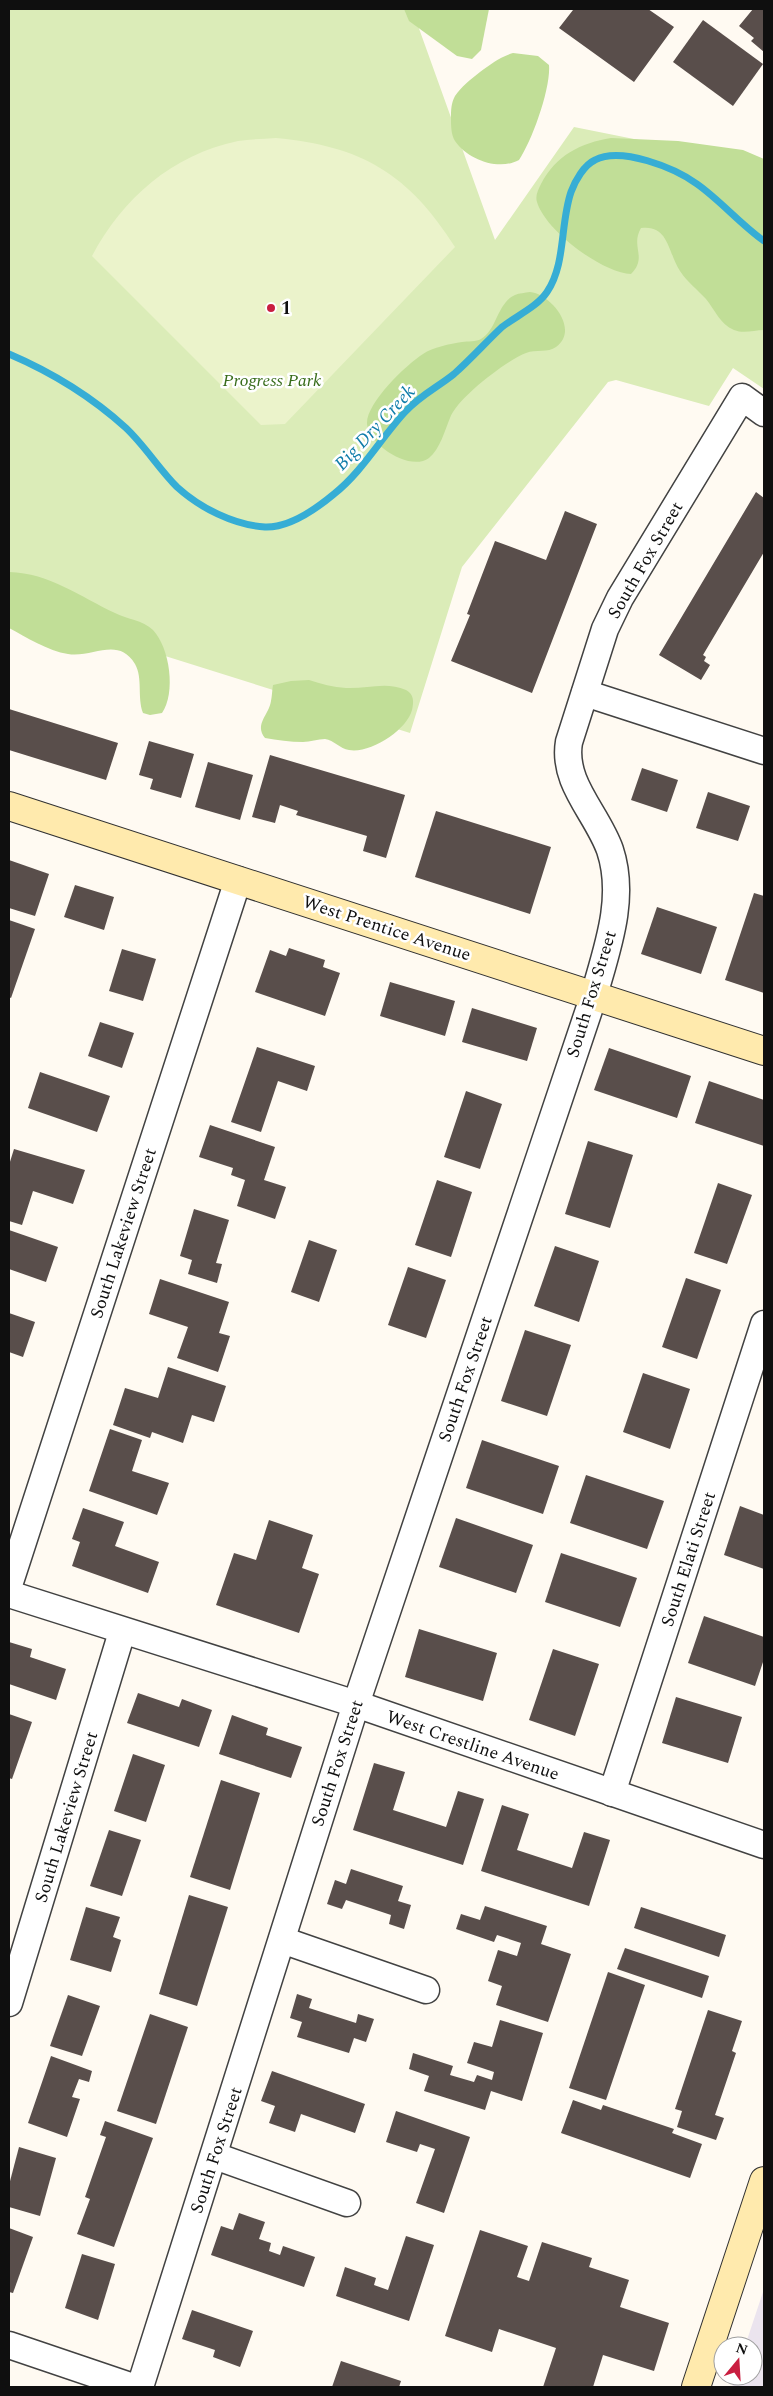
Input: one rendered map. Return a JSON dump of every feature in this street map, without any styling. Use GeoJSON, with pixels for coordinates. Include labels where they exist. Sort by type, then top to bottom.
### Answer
{"type":"FeatureCollection","features":[{"type":"Feature","properties":{"kind":"street","name":"South Fox Street"},"geometry":{"type":"LineString","coordinates":[[140,2387],[215,2156],[356,1704],[594,995],[612,932],[615,882],[610,851],[568,766],[569,742],[612,612],[742,397],[764,413]]}},
{"type":"Feature","properties":{"kind":"street"},"geometry":{"type":"LineString","coordinates":[[585,693],[764,751]]}},
{"type":"Feature","properties":{"kind":"street","name":"West Prentice Avenue"},"geometry":{"type":"LineString","coordinates":[[9,806],[594,995],[764,1052]]}},
{"type":"Feature","properties":{"kind":"street","name":"South Lakeview Street"},"geometry":{"type":"LineString","coordinates":[[9,1585],[238,880]]}},
{"type":"Feature","properties":{"kind":"street","name":"South Elati Street"},"geometry":{"type":"LineString","coordinates":[[612,1793],[764,1324]]}},
{"type":"Feature","properties":{"kind":"street","name":"West Crestline Avenue"},"geometry":{"type":"LineString","coordinates":[[9,1594],[122,1632],[356,1704],[764,1845]]}},
{"type":"Feature","properties":{"kind":"street","name":"South Lakeview Street"},"geometry":{"type":"LineString","coordinates":[[11,1989],[122,1632]]}},
{"type":"Feature","properties":{"kind":"street"},"geometry":{"type":"LineString","coordinates":[[282,1940],[426,1990]]}},
{"type":"Feature","properties":{"kind":"street"},"geometry":{"type":"LineString","coordinates":[[215,2156],[347,2203]]}},
{"type":"Feature","properties":{"kind":"street"},"geometry":{"type":"LineString","coordinates":[[696,2387],[764,2181]]}},
{"type":"Feature","properties":{"kind":"street"},"geometry":{"type":"LineString","coordinates":[[9,2345],[134,2387]]}},
{"type":"Feature","properties":{"kind":"shaded area"},"geometry":{"type":"Polygon","coordinates":[[[764,2289],[764,2387],[732,2387],[763,2386],[763,2336],[748,2336],[764,2289]]]}},
{"type":"Feature","properties":{"kind":"green space","name":"Progress Park"},"geometry":{"type":"Polygon","coordinates":[[[9,9],[412,9],[495,240],[574,127],[764,165],[764,389],[733,368],[709,406],[616,380],[608,382],[462,567],[410,733],[9,607],[9,9]]]}},
{"type":"Feature","properties":{"kind":"green space"},"geometry":{"type":"Polygon","coordinates":[[[404,9],[489,9],[481,50],[472,59],[457,56],[409,21],[404,9]]]}},
{"type":"Feature","properties":{"kind":"green space"},"geometry":{"type":"Polygon","coordinates":[[[513,53],[538,56],[549,65],[544,100],[535,128],[519,160],[502,164],[484,162],[468,154],[455,141],[451,127],[452,104],[457,93],[470,80],[496,61],[513,53]]]}},
{"type":"Feature","properties":{"kind":"green space","name":"1"},"geometry":{"type":"Polygon","coordinates":[[[276,138],[334,148],[380,168],[420,200],[455,247],[285,424],[261,425],[92,256],[104,235],[134,198],[171,168],[214,148],[238,141],[276,138]]]}},
{"type":"Feature","properties":{"kind":"green space"},"geometry":{"type":"Polygon","coordinates":[[[611,138],[678,141],[743,150],[764,159],[764,330],[738,331],[725,324],[706,299],[683,275],[666,241],[657,230],[641,228],[637,241],[638,262],[631,274],[619,272],[591,258],[576,248],[551,225],[542,213],[536,200],[538,191],[547,174],[554,165],[570,152],[590,143],[611,138]]]}},
{"type":"Feature","properties":{"kind":"green space"},"geometry":{"type":"Polygon","coordinates":[[[530,292],[546,299],[560,314],[564,323],[565,332],[563,340],[553,349],[526,353],[507,363],[472,390],[454,410],[439,445],[429,458],[412,462],[402,459],[382,448],[369,432],[367,424],[368,415],[388,385],[416,359],[432,349],[481,339],[491,329],[504,304],[509,299],[517,294],[530,292]]]}},
{"type":"Feature","properties":{"kind":"green space"},"geometry":{"type":"Polygon","coordinates":[[[9,572],[24,573],[51,581],[119,615],[144,624],[153,630],[164,648],[169,671],[169,694],[162,713],[150,715],[143,713],[137,669],[128,656],[121,651],[105,650],[68,654],[45,647],[9,628],[9,572]]]}},
{"type":"Feature","properties":{"kind":"green space"},"geometry":{"type":"Polygon","coordinates":[[[309,680],[346,688],[399,687],[411,694],[413,701],[412,710],[409,718],[403,725],[386,739],[358,750],[346,749],[325,739],[303,742],[265,738],[261,728],[270,706],[273,685],[309,680]]]}},
{"type":"Feature","properties":{"kind":"building"},"geometry":{"type":"Polygon","coordinates":[[[571,9],[648,9],[674,27],[634,82],[559,28],[573,10],[571,9]]]}},
{"type":"Feature","properties":{"kind":"building"},"geometry":{"type":"Polygon","coordinates":[[[753,9],[764,9],[764,52],[751,41],[754,38],[739,26],[753,9]]]}},
{"type":"Feature","properties":{"kind":"building"},"geometry":{"type":"Polygon","coordinates":[[[703,20],[763,64],[733,106],[673,62],[703,20]]]}},
{"type":"Feature","properties":{"kind":"building"},"geometry":{"type":"Polygon","coordinates":[[[756,492],[764,498],[764,552],[703,655],[706,657],[704,661],[710,665],[701,680],[659,655],[756,492]]]}},
{"type":"Feature","properties":{"kind":"building"},"geometry":{"type":"Polygon","coordinates":[[[565,511],[597,524],[532,693],[451,661],[470,615],[467,614],[495,541],[546,560],[565,511]]]}},
{"type":"Feature","properties":{"kind":"building"},"geometry":{"type":"Polygon","coordinates":[[[9,709],[118,743],[106,780],[9,750],[9,709]]]}},
{"type":"Feature","properties":{"kind":"building"},"geometry":{"type":"Polygon","coordinates":[[[149,741],[194,754],[181,798],[150,789],[153,779],[139,775],[149,741]]]}},
{"type":"Feature","properties":{"kind":"building"},"geometry":{"type":"Polygon","coordinates":[[[270,755],[405,795],[386,858],[363,851],[367,836],[296,815],[298,811],[280,805],[275,823],[252,817],[270,755]]]}},
{"type":"Feature","properties":{"kind":"building"},"geometry":{"type":"Polygon","coordinates":[[[208,762],[253,775],[240,820],[195,807],[208,762]]]}},
{"type":"Feature","properties":{"kind":"building"},"geometry":{"type":"Polygon","coordinates":[[[642,768],[678,780],[667,812],[631,800],[642,768]]]}},
{"type":"Feature","properties":{"kind":"building"},"geometry":{"type":"Polygon","coordinates":[[[708,792],[750,806],[738,841],[696,828],[708,792]]]}},
{"type":"Feature","properties":{"kind":"building"},"geometry":{"type":"Polygon","coordinates":[[[436,811],[551,847],[530,914],[415,877],[436,811]]]}},
{"type":"Feature","properties":{"kind":"building"},"geometry":{"type":"Polygon","coordinates":[[[9,860],[49,874],[35,916],[9,908],[9,860]]]}},
{"type":"Feature","properties":{"kind":"building"},"geometry":{"type":"Polygon","coordinates":[[[75,885],[114,897],[104,930],[64,917],[75,885]]]}},
{"type":"Feature","properties":{"kind":"building"},"geometry":{"type":"Polygon","coordinates":[[[754,893],[764,896],[764,993],[725,980],[754,893]]]}},
{"type":"Feature","properties":{"kind":"building"},"geometry":{"type":"Polygon","coordinates":[[[657,907],[717,927],[701,974],[641,954],[657,907]]]}},
{"type":"Feature","properties":{"kind":"building"},"geometry":{"type":"Polygon","coordinates":[[[9,920],[35,929],[11,998],[9,997],[9,920]]]}},
{"type":"Feature","properties":{"kind":"building"},"geometry":{"type":"Polygon","coordinates":[[[289,948],[325,960],[323,967],[340,973],[325,1016],[255,992],[270,950],[286,956],[289,948]]]}},
{"type":"Feature","properties":{"kind":"building"},"geometry":{"type":"Polygon","coordinates":[[[122,949],[156,959],[143,1001],[109,991],[122,949]]]}},
{"type":"Feature","properties":{"kind":"building"},"geometry":{"type":"Polygon","coordinates":[[[390,982],[455,1001],[445,1036],[380,1016],[390,982]]]}},
{"type":"Feature","properties":{"kind":"building"},"geometry":{"type":"Polygon","coordinates":[[[472,1008],[537,1028],[527,1061],[462,1042],[472,1008]]]}},
{"type":"Feature","properties":{"kind":"building"},"geometry":{"type":"Polygon","coordinates":[[[100,1022],[134,1033],[122,1068],[88,1056],[100,1022]]]}},
{"type":"Feature","properties":{"kind":"building"},"geometry":{"type":"Polygon","coordinates":[[[257,1047],[315,1066],[307,1091],[278,1081],[261,1132],[231,1122],[257,1047]]]}},
{"type":"Feature","properties":{"kind":"building"},"geometry":{"type":"Polygon","coordinates":[[[609,1048],[691,1076],[677,1118],[594,1090],[609,1048]]]}},
{"type":"Feature","properties":{"kind":"building"},"geometry":{"type":"Polygon","coordinates":[[[40,1072],[110,1096],[97,1132],[28,1108],[40,1072]]]}},
{"type":"Feature","properties":{"kind":"building"},"geometry":{"type":"Polygon","coordinates":[[[709,1081],[764,1100],[764,1146],[695,1123],[709,1081]]]}},
{"type":"Feature","properties":{"kind":"building"},"geometry":{"type":"Polygon","coordinates":[[[466,1091],[502,1104],[480,1169],[444,1157],[466,1091]]]}},
{"type":"Feature","properties":{"kind":"building"},"geometry":{"type":"Polygon","coordinates":[[[210,1125],[275,1147],[264,1180],[286,1187],[275,1219],[237,1206],[245,1180],[231,1175],[233,1168],[199,1157],[210,1125]]]}},
{"type":"Feature","properties":{"kind":"building"},"geometry":{"type":"Polygon","coordinates":[[[588,1141],[633,1155],[610,1228],[565,1214],[588,1141]]]}},
{"type":"Feature","properties":{"kind":"building"},"geometry":{"type":"Polygon","coordinates":[[[14,1149],[85,1170],[73,1204],[33,1191],[22,1225],[9,1221],[9,1165],[14,1149]]]}},
{"type":"Feature","properties":{"kind":"building"},"geometry":{"type":"Polygon","coordinates":[[[437,1180],[472,1192],[451,1257],[415,1245],[437,1180]]]}},
{"type":"Feature","properties":{"kind":"building"},"geometry":{"type":"Polygon","coordinates":[[[718,1183],[752,1195],[727,1264],[694,1253],[718,1183]]]}},
{"type":"Feature","properties":{"kind":"building"},"geometry":{"type":"Polygon","coordinates":[[[194,1209],[229,1220],[216,1263],[222,1264],[217,1283],[188,1274],[192,1260],[180,1256],[194,1209]]]}},
{"type":"Feature","properties":{"kind":"building"},"geometry":{"type":"Polygon","coordinates":[[[9,1230],[58,1247],[46,1282],[9,1269],[9,1230]]]}},
{"type":"Feature","properties":{"kind":"building"},"geometry":{"type":"Polygon","coordinates":[[[309,1240],[337,1250],[319,1302],[291,1292],[309,1240]]]}},
{"type":"Feature","properties":{"kind":"building"},"geometry":{"type":"Polygon","coordinates":[[[555,1246],[599,1261],[579,1322],[534,1306],[555,1246]]]}},
{"type":"Feature","properties":{"kind":"building"},"geometry":{"type":"Polygon","coordinates":[[[408,1267],[446,1280],[426,1338],[388,1325],[408,1267]]]}},
{"type":"Feature","properties":{"kind":"building"},"geometry":{"type":"Polygon","coordinates":[[[686,1278],[721,1290],[697,1359],[662,1347],[686,1278]]]}},
{"type":"Feature","properties":{"kind":"building"},"geometry":{"type":"Polygon","coordinates":[[[160,1279],[229,1302],[219,1333],[230,1336],[218,1372],[177,1358],[188,1327],[149,1314],[160,1279]]]}},
{"type":"Feature","properties":{"kind":"building"},"geometry":{"type":"Polygon","coordinates":[[[9,1313],[35,1322],[23,1357],[9,1352],[9,1313]]]}},
{"type":"Feature","properties":{"kind":"building"},"geometry":{"type":"Polygon","coordinates":[[[525,1330],[571,1345],[547,1416],[501,1401],[525,1330]]]}},
{"type":"Feature","properties":{"kind":"building"},"geometry":{"type":"Polygon","coordinates":[[[168,1367],[226,1386],[214,1422],[192,1415],[183,1443],[152,1432],[150,1438],[113,1425],[125,1388],[158,1398],[168,1367]]]}},
{"type":"Feature","properties":{"kind":"building"},"geometry":{"type":"Polygon","coordinates":[[[643,1373],[690,1389],[670,1449],[623,1432],[643,1373]]]}},
{"type":"Feature","properties":{"kind":"building"},"geometry":{"type":"Polygon","coordinates":[[[110,1429],[142,1440],[132,1471],[169,1483],[157,1515],[89,1491],[110,1429]]]}},
{"type":"Feature","properties":{"kind":"building"},"geometry":{"type":"Polygon","coordinates":[[[482,1440],[559,1466],[543,1514],[466,1488],[482,1440]]]}},
{"type":"Feature","properties":{"kind":"building"},"geometry":{"type":"Polygon","coordinates":[[[586,1475],[664,1501],[647,1549],[570,1523],[586,1475]]]}},
{"type":"Feature","properties":{"kind":"building"},"geometry":{"type":"Polygon","coordinates":[[[740,1506],[764,1515],[764,1569],[724,1555],[740,1506]]]}},
{"type":"Feature","properties":{"kind":"building"},"geometry":{"type":"Polygon","coordinates":[[[83,1508],[124,1522],[115,1546],[159,1562],[148,1593],[72,1566],[80,1542],[72,1539],[83,1508]]]}},
{"type":"Feature","properties":{"kind":"building"},"geometry":{"type":"Polygon","coordinates":[[[456,1518],[533,1545],[516,1593],[439,1567],[456,1518]]]}},
{"type":"Feature","properties":{"kind":"building"},"geometry":{"type":"Polygon","coordinates":[[[269,1520],[313,1535],[302,1568],[319,1574],[299,1633],[216,1605],[234,1553],[256,1560],[269,1520]]]}},
{"type":"Feature","properties":{"kind":"building"},"geometry":{"type":"Polygon","coordinates":[[[561,1553],[637,1578],[620,1627],[545,1602],[561,1553]]]}},
{"type":"Feature","properties":{"kind":"building"},"geometry":{"type":"Polygon","coordinates":[[[704,1616],[764,1637],[764,1659],[755,1686],[688,1663],[704,1616]]]}},
{"type":"Feature","properties":{"kind":"building"},"geometry":{"type":"Polygon","coordinates":[[[419,1629],[497,1653],[483,1701],[405,1677],[419,1629]]]}},
{"type":"Feature","properties":{"kind":"building"},"geometry":{"type":"Polygon","coordinates":[[[9,1642],[32,1649],[30,1657],[66,1669],[56,1700],[9,1684],[9,1642]]]}},
{"type":"Feature","properties":{"kind":"building"},"geometry":{"type":"Polygon","coordinates":[[[553,1649],[599,1664],[575,1736],[529,1720],[553,1649]]]}},
{"type":"Feature","properties":{"kind":"building"},"geometry":{"type":"Polygon","coordinates":[[[138,1693],[179,1707],[182,1699],[212,1710],[199,1747],[127,1723],[138,1693]]]}},
{"type":"Feature","properties":{"kind":"building"},"geometry":{"type":"Polygon","coordinates":[[[676,1697],[742,1717],[728,1763],[662,1743],[676,1697]]]}},
{"type":"Feature","properties":{"kind":"building"},"geometry":{"type":"Polygon","coordinates":[[[9,1714],[32,1722],[12,1779],[9,1778],[9,1714]]]}},
{"type":"Feature","properties":{"kind":"building"},"geometry":{"type":"Polygon","coordinates":[[[232,1715],[268,1728],[266,1735],[302,1747],[291,1778],[219,1754],[232,1715]]]}},
{"type":"Feature","properties":{"kind":"building"},"geometry":{"type":"Polygon","coordinates":[[[133,1754],[165,1765],[146,1822],[114,1811],[133,1754]]]}},
{"type":"Feature","properties":{"kind":"building"},"geometry":{"type":"Polygon","coordinates":[[[374,1763],[405,1772],[393,1810],[446,1827],[458,1791],[484,1799],[463,1865],[353,1830],[374,1763]]]}},
{"type":"Feature","properties":{"kind":"building"},"geometry":{"type":"Polygon","coordinates":[[[221,1780],[260,1793],[230,1890],[190,1877],[221,1780]]]}},
{"type":"Feature","properties":{"kind":"building"},"geometry":{"type":"Polygon","coordinates":[[[502,1805],[529,1814],[517,1850],[572,1868],[584,1832],[610,1840],[589,1906],[481,1871],[502,1805]]]}},
{"type":"Feature","properties":{"kind":"building"},"geometry":{"type":"Polygon","coordinates":[[[109,1830],[141,1840],[122,1896],[90,1886],[109,1830]]]}},
{"type":"Feature","properties":{"kind":"building"},"geometry":{"type":"Polygon","coordinates":[[[351,1869],[403,1886],[398,1901],[411,1905],[404,1929],[389,1924],[391,1915],[346,1900],[342,1909],[327,1904],[335,1880],[346,1884],[351,1869]]]}},
{"type":"Feature","properties":{"kind":"building"},"geometry":{"type":"Polygon","coordinates":[[[189,1895],[228,1907],[197,2006],[159,1994],[189,1895]]]}},
{"type":"Feature","properties":{"kind":"building"},"geometry":{"type":"Polygon","coordinates":[[[485,1906],[547,1926],[541,1944],[571,1954],[548,2022],[496,2005],[502,1986],[488,1981],[498,1950],[517,1956],[521,1943],[497,1935],[494,1942],[456,1929],[461,1914],[480,1920],[485,1906]]]}},
{"type":"Feature","properties":{"kind":"building"},"geometry":{"type":"Polygon","coordinates":[[[86,1907],[120,1917],[113,1937],[121,1940],[111,1972],[70,1960],[86,1907]]]}},
{"type":"Feature","properties":{"kind":"building"},"geometry":{"type":"Polygon","coordinates":[[[641,1907],[726,1935],[719,1957],[634,1928],[641,1907]]]}},
{"type":"Feature","properties":{"kind":"building"},"geometry":{"type":"Polygon","coordinates":[[[625,1948],[709,1976],[702,1998],[617,1969],[625,1948]]]}},
{"type":"Feature","properties":{"kind":"building"},"geometry":{"type":"Polygon","coordinates":[[[608,1972],[645,1985],[606,2100],[569,2088],[608,1972]]]}},
{"type":"Feature","properties":{"kind":"building"},"geometry":{"type":"Polygon","coordinates":[[[297,1994],[312,1999],[309,2008],[356,2023],[358,2014],[374,2019],[366,2042],[354,2038],[349,2053],[297,2037],[302,2022],[290,2018],[297,1994]]]}},
{"type":"Feature","properties":{"kind":"building"},"geometry":{"type":"Polygon","coordinates":[[[68,1995],[100,2006],[82,2056],[50,2046],[68,1995]]]}},
{"type":"Feature","properties":{"kind":"building"},"geometry":{"type":"Polygon","coordinates":[[[708,2010],[742,2021],[732,2051],[736,2053],[715,2115],[724,2118],[716,2140],[677,2127],[682,2111],[675,2109],[708,2010]]]}},
{"type":"Feature","properties":{"kind":"building"},"geometry":{"type":"Polygon","coordinates":[[[150,2014],[188,2027],[156,2124],[117,2111],[150,2014]]]}},
{"type":"Feature","properties":{"kind":"building"},"geometry":{"type":"Polygon","coordinates":[[[500,2020],[543,2033],[522,2101],[491,2091],[485,2110],[424,2091],[429,2076],[409,2069],[413,2053],[453,2066],[450,2075],[474,2082],[477,2075],[492,2080],[494,2072],[467,2063],[474,2042],[492,2047],[500,2020]]]}},
{"type":"Feature","properties":{"kind":"building"},"geometry":{"type":"Polygon","coordinates":[[[51,2056],[92,2071],[89,2082],[79,2079],[72,2097],[80,2099],[67,2137],[28,2123],[51,2056]]]}},
{"type":"Feature","properties":{"kind":"building"},"geometry":{"type":"Polygon","coordinates":[[[272,2071],[365,2104],[355,2133],[301,2114],[295,2132],[269,2123],[275,2106],[261,2101],[272,2071]]]}},
{"type":"Feature","properties":{"kind":"building"},"geometry":{"type":"Polygon","coordinates":[[[573,2100],[601,2110],[603,2105],[674,2129],[672,2133],[702,2144],[690,2178],[561,2133],[573,2100]]]}},
{"type":"Feature","properties":{"kind":"building"},"geometry":{"type":"Polygon","coordinates":[[[396,2111],[470,2137],[444,2213],[416,2203],[435,2149],[420,2144],[417,2152],[386,2142],[396,2111]]]}},
{"type":"Feature","properties":{"kind":"building"},"geometry":{"type":"Polygon","coordinates":[[[105,2121],[153,2138],[114,2247],[77,2234],[90,2199],[85,2197],[106,2137],[100,2135],[105,2121]]]}},
{"type":"Feature","properties":{"kind":"building"},"geometry":{"type":"Polygon","coordinates":[[[19,2147],[56,2158],[40,2216],[9,2207],[9,2185],[19,2147]]]}},
{"type":"Feature","properties":{"kind":"building"},"geometry":{"type":"Polygon","coordinates":[[[239,2213],[265,2222],[259,2239],[271,2243],[269,2251],[280,2255],[283,2246],[315,2257],[304,2287],[211,2255],[221,2226],[233,2230],[239,2213]]]}},
{"type":"Feature","properties":{"kind":"building"},"geometry":{"type":"Polygon","coordinates":[[[9,2228],[33,2237],[13,2293],[9,2292],[9,2228]]]}},
{"type":"Feature","properties":{"kind":"building"},"geometry":{"type":"Polygon","coordinates":[[[480,2230],[528,2246],[517,2277],[529,2281],[542,2242],[592,2258],[589,2267],[629,2280],[620,2307],[669,2323],[654,2371],[603,2355],[593,2387],[543,2387],[556,2348],[499,2329],[492,2352],[445,2336],[480,2230]]]}},
{"type":"Feature","properties":{"kind":"building"},"geometry":{"type":"Polygon","coordinates":[[[406,2236],[434,2245],[409,2321],[336,2296],[345,2267],[376,2278],[374,2285],[388,2290],[406,2236]]]}},
{"type":"Feature","properties":{"kind":"building"},"geometry":{"type":"Polygon","coordinates":[[[82,2254],[115,2264],[98,2320],[65,2308],[82,2254]]]}},
{"type":"Feature","properties":{"kind":"building"},"geometry":{"type":"Polygon","coordinates":[[[192,2310],[253,2331],[240,2367],[213,2357],[215,2350],[182,2339],[192,2310]]]}},
{"type":"Feature","properties":{"kind":"building"},"geometry":{"type":"Polygon","coordinates":[[[341,2361],[401,2381],[399,2387],[332,2387],[341,2361]]]}},
{"type":"Feature","properties":{"kind":"waterway","name":"Big Dry Creek"},"geometry":{"type":"LineString","coordinates":[[9,354],[70,386],[113,417],[133,435],[177,487],[196,502],[218,514],[241,523],[253,526],[274,526],[293,521],[319,506],[334,494],[354,476],[410,406],[454,374],[502,327],[532,307],[543,297],[553,281],[557,269],[571,192],[580,174],[591,162],[606,156],[619,156],[633,157],[662,166],[697,184],[764,241]]}},
{"type":"Feature","properties":{"kind":"place","name":"1"},"geometry":{"type":"Point","coordinates":[271,308]}}]}
